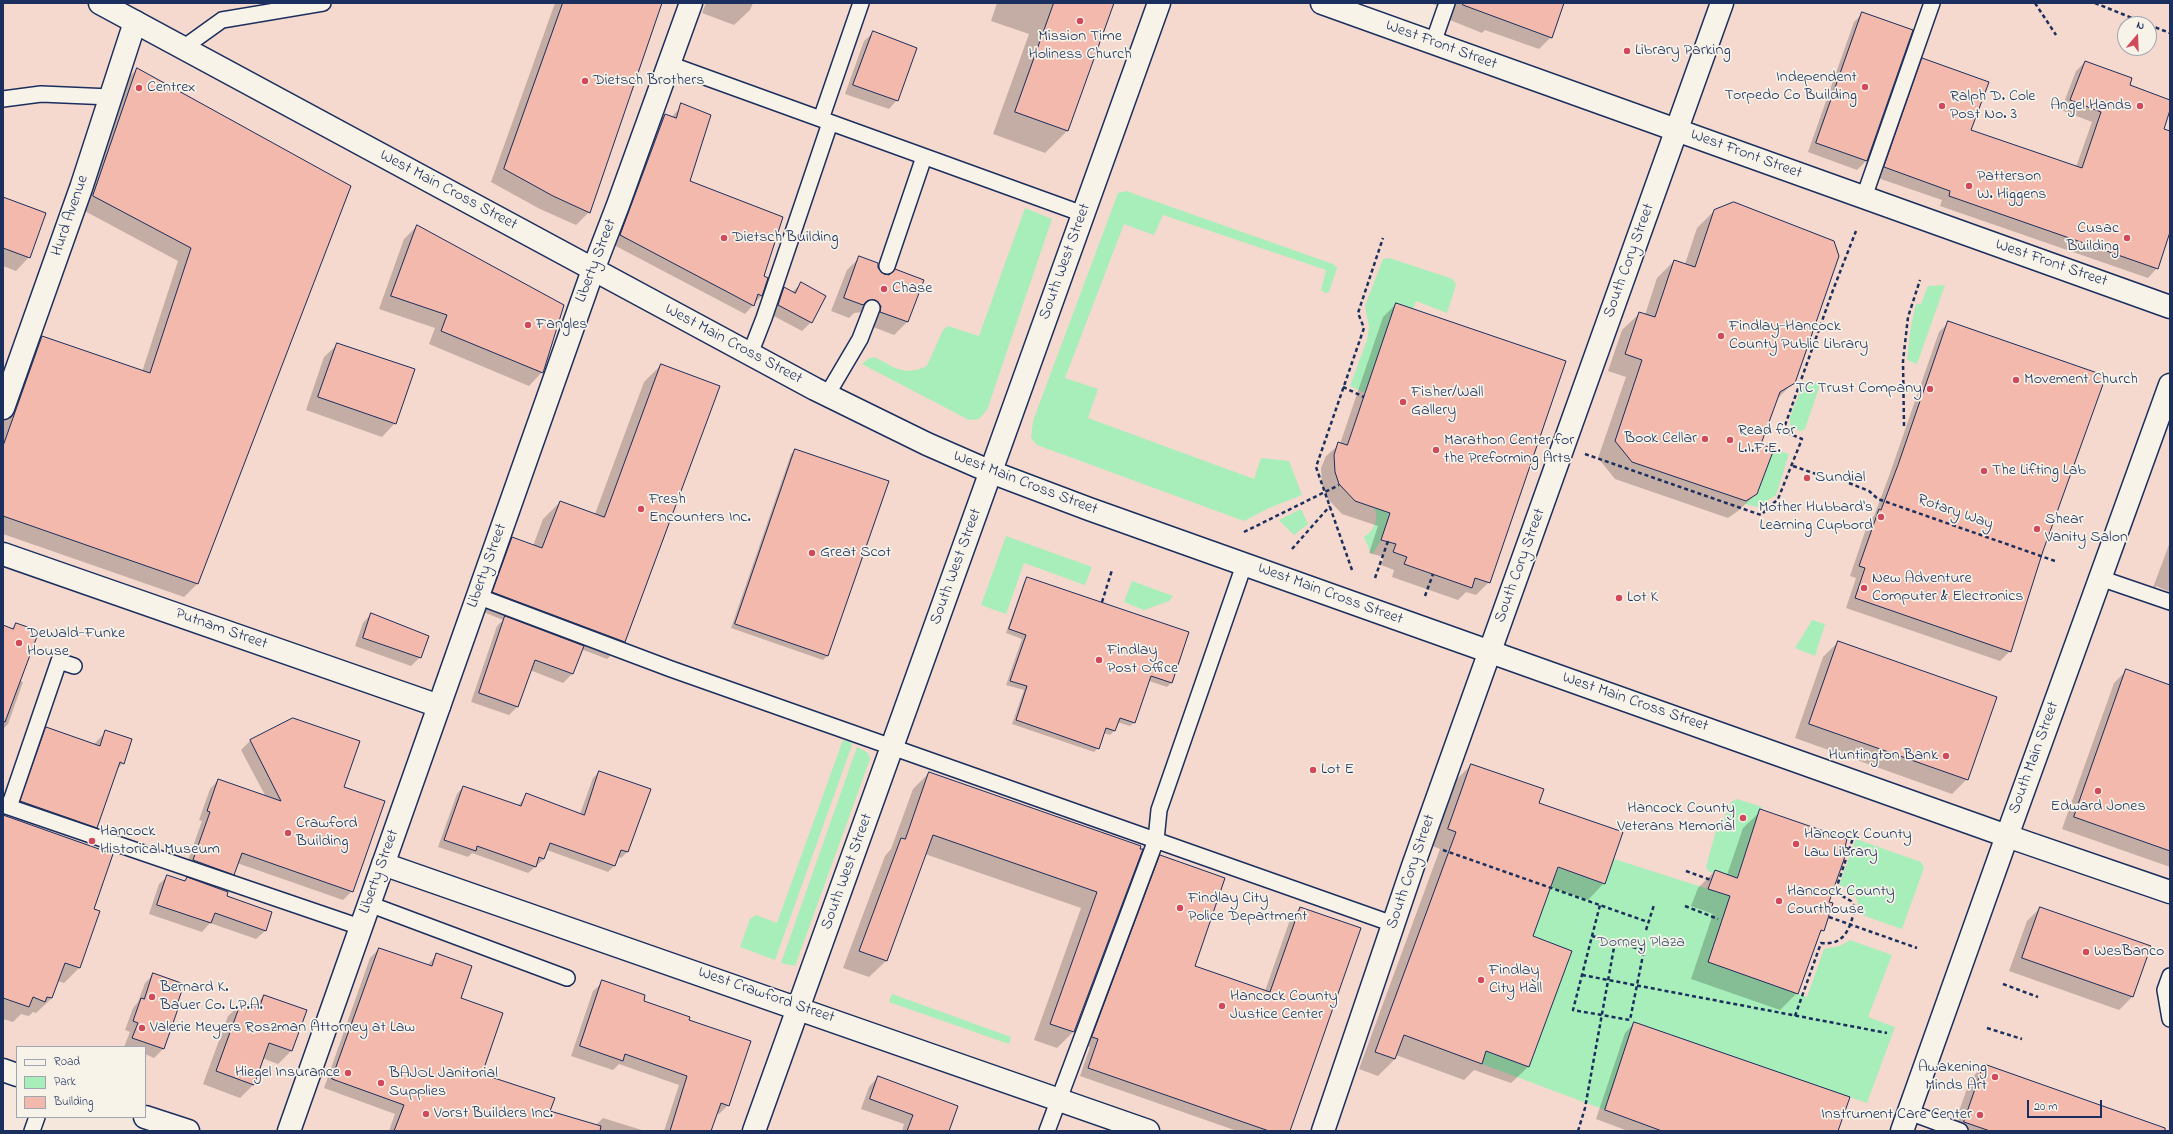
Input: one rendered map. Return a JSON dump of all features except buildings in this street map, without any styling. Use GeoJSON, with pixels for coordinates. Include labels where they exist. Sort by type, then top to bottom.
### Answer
{"type":"FeatureCollection","features":[{"type":"Feature","properties":{"kind":"main road","name":"West Main Cross Street"},"geometry":{"type":"LineString","coordinates":[[100,3],[827,395],[915,439],[991,472],[1244,565],[2007,836],[2170,892]]}},
{"type":"Feature","properties":{"kind":"main road","name":"Liberty Street"},"geometry":{"type":"LineString","coordinates":[[289,1131],[593,270],[691,3]]}},
{"type":"Feature","properties":{"kind":"main road","name":"South West Street"},"geometry":{"type":"LineString","coordinates":[[754,1131],[1159,3]]}},
{"type":"Feature","properties":{"kind":"main road","name":"West Front Street"},"geometry":{"type":"LineString","coordinates":[[1322,3],[2170,307]]}},
{"type":"Feature","properties":{"kind":"main road","name":"South Cory Street"},"geometry":{"type":"LineString","coordinates":[[1322,1131],[1422,842],[1722,3]]}},
{"type":"Feature","properties":{"kind":"main road","name":"Hurd Avenue"},"geometry":{"type":"LineString","coordinates":[[3,408],[111,97],[135,22]]}},
{"type":"Feature","properties":{"kind":"main road","name":"South Main Street"},"geometry":{"type":"LineString","coordinates":[[1905,1122],[2170,385]]}},
{"type":"Feature","properties":{"kind":"main road","name":"Putnam Street"},"geometry":{"type":"LineString","coordinates":[[3,554],[439,706]]}},
{"type":"Feature","properties":{"kind":"main road","name":"West Crawford Street"},"geometry":{"type":"LineString","coordinates":[[383,864],[1148,1131]]}},
{"type":"Feature","properties":{"kind":"main road"},"geometry":{"type":"LineString","coordinates":[[3,1070],[16,1075]]}},
{"type":"Feature","properties":{"kind":"main road"},"geometry":{"type":"LineString","coordinates":[[146,1117],[188,1131]]}},
{"type":"Feature","properties":{"kind":"lane"},"geometry":{"type":"LineString","coordinates":[[184,48],[222,20],[323,3]]}},
{"type":"Feature","properties":{"kind":"lane"},"geometry":{"type":"LineString","coordinates":[[750,354],[764,318],[826,121],[861,3]]}},
{"type":"Feature","properties":{"kind":"lane"},"geometry":{"type":"LineString","coordinates":[[1432,43],[1447,3]]}},
{"type":"Feature","properties":{"kind":"lane"},"geometry":{"type":"LineString","coordinates":[[1864,197],[1932,3]]}},
{"type":"Feature","properties":{"kind":"lane"},"geometry":{"type":"LineString","coordinates":[[669,64],[1083,214]]}},
{"type":"Feature","properties":{"kind":"lane"},"geometry":{"type":"LineString","coordinates":[[3,99],[41,94],[111,97]]}},
{"type":"Feature","properties":{"kind":"lane"},"geometry":{"type":"LineString","coordinates":[[887,266],[924,157]]}},
{"type":"Feature","properties":{"kind":"lane"},"geometry":{"type":"LineString","coordinates":[[827,395],[860,339],[872,308]]}},
{"type":"Feature","properties":{"kind":"lane"},"geometry":{"type":"LineString","coordinates":[[1047,1131],[1156,840],[1159,810],[1244,565]]}},
{"type":"Feature","properties":{"kind":"lane"},"geometry":{"type":"LineString","coordinates":[[2100,578],[2170,602]]}},
{"type":"Feature","properties":{"kind":"lane"},"geometry":{"type":"LineString","coordinates":[[478,596],[671,669],[1394,924]]}},
{"type":"Feature","properties":{"kind":"lane"},"geometry":{"type":"LineString","coordinates":[[74,666],[59,661],[6,806],[360,927]]}},
{"type":"Feature","properties":{"kind":"lane"},"geometry":{"type":"LineString","coordinates":[[369,904],[566,978]]}},
{"type":"Feature","properties":{"kind":"lane"},"geometry":{"type":"LineString","coordinates":[[2170,976],[2164,990],[2170,1019]]}},
{"type":"Feature","properties":{"kind":"lane"},"geometry":{"type":"LineString","coordinates":[[32,1131],[37,1118]]}},
{"type":"Feature","properties":{"kind":"lane"},"geometry":{"type":"LineString","coordinates":[[1905,1122],[1960,1131]]}},
{"type":"Feature","properties":{"kind":"path"},"geometry":{"type":"LineString","coordinates":[[2035,3],[2056,35]]}},
{"type":"Feature","properties":{"kind":"path"},"geometry":{"type":"LineString","coordinates":[[2095,3],[2128,16]]}},
{"type":"Feature","properties":{"kind":"path"},"geometry":{"type":"LineString","coordinates":[[2157,28],[2170,33]]}},
{"type":"Feature","properties":{"kind":"path"},"geometry":{"type":"LineString","coordinates":[[1564,447],[1761,515],[1778,498],[1793,466],[1802,439],[1783,431],[1832,290],[1856,231]]}},
{"type":"Feature","properties":{"kind":"path"},"geometry":{"type":"LineString","coordinates":[[1352,570],[1316,467],[1364,328],[1358,313],[1383,238]]}},
{"type":"Feature","properties":{"kind":"path"},"geometry":{"type":"LineString","coordinates":[[1904,426],[1904,361],[1908,316],[1920,280]]}},
{"type":"Feature","properties":{"kind":"path"},"geometry":{"type":"LineString","coordinates":[[1343,388],[1364,397]]}},
{"type":"Feature","properties":{"kind":"path"},"geometry":{"type":"LineString","coordinates":[[1793,466],[1822,476]]}},
{"type":"Feature","properties":{"kind":"path","name":"Rotary Way"},"geometry":{"type":"LineString","coordinates":[[1849,483],[1869,491],[1878,499],[2055,562]]}},
{"type":"Feature","properties":{"kind":"path"},"geometry":{"type":"LineString","coordinates":[[1244,532],[1339,484]]}},
{"type":"Feature","properties":{"kind":"path"},"geometry":{"type":"LineString","coordinates":[[1292,549],[1330,506]]}},
{"type":"Feature","properties":{"kind":"path"},"geometry":{"type":"LineString","coordinates":[[1375,578],[1388,542]]}},
{"type":"Feature","properties":{"kind":"path"},"geometry":{"type":"LineString","coordinates":[[1102,602],[1112,570]]}},
{"type":"Feature","properties":{"kind":"path"},"geometry":{"type":"LineString","coordinates":[[1425,596],[1433,574]]}},
{"type":"Feature","properties":{"kind":"path"},"geometry":{"type":"LineString","coordinates":[[1795,1016],[1821,943],[1832,944],[1843,938],[1851,924],[1855,908],[1851,901],[1835,892],[1854,835]]}},
{"type":"Feature","properties":{"kind":"path"},"geometry":{"type":"LineString","coordinates":[[1422,842],[1648,922]]}},
{"type":"Feature","properties":{"kind":"path"},"geometry":{"type":"LineString","coordinates":[[1686,871],[1711,880]]}},
{"type":"Feature","properties":{"kind":"path"},"geometry":{"type":"LineString","coordinates":[[1592,936],[1644,950],[1630,1020],[1573,1010],[1592,936],[1600,905]]}},
{"type":"Feature","properties":{"kind":"path"},"geometry":{"type":"LineString","coordinates":[[1646,930],[1654,905]]}},
{"type":"Feature","properties":{"kind":"path"},"geometry":{"type":"LineString","coordinates":[[1685,906],[1718,919]]}},
{"type":"Feature","properties":{"kind":"path"},"geometry":{"type":"LineString","coordinates":[[1829,917],[1917,948]]}},
{"type":"Feature","properties":{"kind":"path"},"geometry":{"type":"LineString","coordinates":[[1578,1131],[1585,1108],[1615,942]]}},
{"type":"Feature","properties":{"kind":"path"},"geometry":{"type":"LineString","coordinates":[[1582,975],[1887,1033]]}},
{"type":"Feature","properties":{"kind":"path"},"geometry":{"type":"LineString","coordinates":[[2003,984],[2038,997]]}},
{"type":"Feature","properties":{"kind":"path"},"geometry":{"type":"LineString","coordinates":[[1987,1028],[2022,1040]]}},
{"type":"Feature","properties":{"kind":"shaded area"},"geometry":{"type":"Polygon","coordinates":[[[3,3],[1321,3],[1432,43],[1447,3],[2170,4],[2170,1131],[174,1131],[135,1118],[146,1118],[146,1046],[16,1046],[16,1079],[3,1074],[3,3]]]}},
{"type":"Feature","properties":{"kind":"green space"},"geometry":{"type":"Polygon","coordinates":[[[1126,191],[1333,264],[1337,268],[1329,292],[1325,293],[1321,290],[1326,270],[1163,215],[1154,235],[1124,224],[1065,378],[1098,389],[1088,418],[1254,479],[1261,458],[1289,461],[1302,495],[1269,508],[1244,521],[1037,445],[1031,438],[1033,421],[1118,193],[1126,191]]]}},
{"type":"Feature","properties":{"kind":"green space"},"geometry":{"type":"Polygon","coordinates":[[[1025,208],[1052,219],[987,410],[979,419],[969,420],[862,364],[868,359],[874,357],[899,369],[912,371],[927,366],[943,330],[948,326],[979,336],[1025,208]]]}},
{"type":"Feature","properties":{"kind":"green space"},"geometry":{"type":"Polygon","coordinates":[[[1389,258],[1453,279],[1456,285],[1447,313],[1416,301],[1413,309],[1396,303],[1365,393],[1350,386],[1367,340],[1369,327],[1365,306],[1383,259],[1389,258]]]}},
{"type":"Feature","properties":{"kind":"green space"},"geometry":{"type":"Polygon","coordinates":[[[1945,285],[1917,364],[1907,360],[1911,326],[1916,304],[1921,304],[1928,286],[1945,285]]]}},
{"type":"Feature","properties":{"kind":"green space"},"geometry":{"type":"Polygon","coordinates":[[[1806,381],[1819,384],[1819,388],[1805,429],[1801,431],[1790,428],[1790,417],[1803,384],[1806,381]]]}},
{"type":"Feature","properties":{"kind":"green space"},"geometry":{"type":"Polygon","coordinates":[[[1774,449],[1789,454],[1776,495],[1758,507],[1744,504],[1757,494],[1774,449]]]}},
{"type":"Feature","properties":{"kind":"green space"},"geometry":{"type":"Polygon","coordinates":[[[1370,501],[1394,503],[1381,540],[1372,555],[1364,537],[1375,525],[1376,520],[1375,511],[1370,501]]]}},
{"type":"Feature","properties":{"kind":"green space"},"geometry":{"type":"Polygon","coordinates":[[[1301,509],[1308,524],[1294,535],[1279,520],[1301,509]]]}},
{"type":"Feature","properties":{"kind":"green space"},"geometry":{"type":"Polygon","coordinates":[[[1006,536],[1092,567],[1085,585],[1024,563],[1006,614],[981,605],[1006,536]]]}},
{"type":"Feature","properties":{"kind":"green space"},"geometry":{"type":"Polygon","coordinates":[[[1132,581],[1173,596],[1169,601],[1144,610],[1124,602],[1132,581]]]}},
{"type":"Feature","properties":{"kind":"green space"},"geometry":{"type":"Polygon","coordinates":[[[1812,620],[1825,624],[1815,656],[1795,648],[1812,620]]]}},
{"type":"Feature","properties":{"kind":"green space"},"geometry":{"type":"Polygon","coordinates":[[[843,740],[852,743],[851,748],[775,960],[740,947],[750,919],[756,915],[777,923],[843,740]]]}},
{"type":"Feature","properties":{"kind":"green space"},"geometry":{"type":"Polygon","coordinates":[[[857,747],[868,753],[870,759],[795,966],[781,963],[857,747]]]}},
{"type":"Feature","properties":{"kind":"green space"},"geometry":{"type":"Polygon","coordinates":[[[1737,799],[1762,807],[1737,878],[1715,870],[1713,873],[1708,871],[1706,867],[1717,827],[1721,825],[1731,802],[1737,799]]]}},
{"type":"Feature","properties":{"kind":"green space"},"geometry":{"type":"Polygon","coordinates":[[[1856,839],[1921,862],[1924,868],[1902,929],[1865,916],[1860,911],[1856,897],[1847,892],[1847,888],[1839,885],[1856,839]]]}},
{"type":"Feature","properties":{"kind":"green space","name":"Dorney Plaza"},"geometry":{"type":"Polygon","coordinates":[[[1614,859],[1730,896],[1708,962],[1807,997],[1824,949],[1840,946],[1850,940],[1892,955],[1868,1017],[1895,1027],[1867,1103],[1634,1023],[1620,1062],[1637,1068],[1612,1090],[1605,1110],[1482,1064],[1486,1051],[1529,1067],[1572,951],[1533,936],[1558,868],[1605,884],[1614,859]]]}},
{"type":"Feature","properties":{"kind":"green space"},"geometry":{"type":"Polygon","coordinates":[[[892,994],[1011,1037],[1009,1044],[889,1002],[892,994]]]}},
{"type":"Feature","properties":{"kind":"place","name":"Mission Time Holiness Church"},"geometry":{"type":"Point","coordinates":[1080,21]}},
{"type":"Feature","properties":{"kind":"place","name":"Library Parking"},"geometry":{"type":"Point","coordinates":[1627,51]}},
{"type":"Feature","properties":{"kind":"place","name":"Dietsch Brothers"},"geometry":{"type":"Point","coordinates":[585,81]}},
{"type":"Feature","properties":{"kind":"place","name":"Independent Torpedo Co Building"},"geometry":{"type":"Point","coordinates":[1865,87]}},
{"type":"Feature","properties":{"kind":"place","name":"Centrex"},"geometry":{"type":"Point","coordinates":[139,88]}},
{"type":"Feature","properties":{"kind":"place","name":"Ralph D. Cole Post No. 3"},"geometry":{"type":"Point","coordinates":[1942,106]}},
{"type":"Feature","properties":{"kind":"place","name":"Angel Hands"},"geometry":{"type":"Point","coordinates":[2140,106]}},
{"type":"Feature","properties":{"kind":"place","name":"Patterson W. Higgens"},"geometry":{"type":"Point","coordinates":[1969,186]}},
{"type":"Feature","properties":{"kind":"place","name":"Dietsch Building"},"geometry":{"type":"Point","coordinates":[724,238]}},
{"type":"Feature","properties":{"kind":"place","name":"Cusac Building"},"geometry":{"type":"Point","coordinates":[2127,238]}},
{"type":"Feature","properties":{"kind":"place","name":"Chase"},"geometry":{"type":"Point","coordinates":[884,289]}},
{"type":"Feature","properties":{"kind":"place","name":"Fangles"},"geometry":{"type":"Point","coordinates":[528,325]}},
{"type":"Feature","properties":{"kind":"place","name":"Findlay-Hancock County Public Library"},"geometry":{"type":"Point","coordinates":[1721,336]}},
{"type":"Feature","properties":{"kind":"place","name":"Movement Church"},"geometry":{"type":"Point","coordinates":[2016,380]}},
{"type":"Feature","properties":{"kind":"place","name":"TC Trust Company"},"geometry":{"type":"Point","coordinates":[1930,389]}},
{"type":"Feature","properties":{"kind":"place","name":"Fisher/Wall Gallery"},"geometry":{"type":"Point","coordinates":[1403,402]}},
{"type":"Feature","properties":{"kind":"place","name":"Book Cellar"},"geometry":{"type":"Point","coordinates":[1705,439]}},
{"type":"Feature","properties":{"kind":"place","name":"Read for L.I.F.E."},"geometry":{"type":"Point","coordinates":[1730,440]}},
{"type":"Feature","properties":{"kind":"place","name":"Marathon Center for the Preforming Arts"},"geometry":{"type":"Point","coordinates":[1436,450]}},
{"type":"Feature","properties":{"kind":"place","name":"The Lifting Lab"},"geometry":{"type":"Point","coordinates":[1984,471]}},
{"type":"Feature","properties":{"kind":"place","name":"Sundial"},"geometry":{"type":"Point","coordinates":[1807,478]}},
{"type":"Feature","properties":{"kind":"place","name":"Fresh Encounters Inc."},"geometry":{"type":"Point","coordinates":[641,509]}},
{"type":"Feature","properties":{"kind":"place","name":"Mother Hubbard's Learning Cupbord"},"geometry":{"type":"Point","coordinates":[1881,517]}},
{"type":"Feature","properties":{"kind":"place","name":"Shear Vanity Salon"},"geometry":{"type":"Point","coordinates":[2037,529]}},
{"type":"Feature","properties":{"kind":"place","name":"Great Scot"},"geometry":{"type":"Point","coordinates":[812,553]}},
{"type":"Feature","properties":{"kind":"place","name":"New Adventure Computer & Electronics"},"geometry":{"type":"Point","coordinates":[1864,588]}},
{"type":"Feature","properties":{"kind":"place","name":"Lot K"},"geometry":{"type":"Point","coordinates":[1619,598]}},
{"type":"Feature","properties":{"kind":"place","name":"DeWald-Funke House"},"geometry":{"type":"Point","coordinates":[19,643]}},
{"type":"Feature","properties":{"kind":"place","name":"Findlay Post Office"},"geometry":{"type":"Point","coordinates":[1099,660]}},
{"type":"Feature","properties":{"kind":"place","name":"Huntington Bank"},"geometry":{"type":"Point","coordinates":[1946,756]}},
{"type":"Feature","properties":{"kind":"place","name":"Lot E"},"geometry":{"type":"Point","coordinates":[1313,770]}},
{"type":"Feature","properties":{"kind":"place","name":"Edward Jones"},"geometry":{"type":"Point","coordinates":[2098,791]}},
{"type":"Feature","properties":{"kind":"place","name":"Hancock County Veterans Memorial"},"geometry":{"type":"Point","coordinates":[1743,818]}},
{"type":"Feature","properties":{"kind":"place","name":"Crawford Building"},"geometry":{"type":"Point","coordinates":[288,833]}},
{"type":"Feature","properties":{"kind":"place","name":"Hancock Historical Museum"},"geometry":{"type":"Point","coordinates":[92,841]}},
{"type":"Feature","properties":{"kind":"place","name":"Hancock County Law Library"},"geometry":{"type":"Point","coordinates":[1796,844]}},
{"type":"Feature","properties":{"kind":"place","name":"Hancock County Courthouse"},"geometry":{"type":"Point","coordinates":[1779,901]}},
{"type":"Feature","properties":{"kind":"place","name":"Findlay City Police Department"},"geometry":{"type":"Point","coordinates":[1180,908]}},
{"type":"Feature","properties":{"kind":"place","name":"WesBanco"},"geometry":{"type":"Point","coordinates":[2086,952]}},
{"type":"Feature","properties":{"kind":"place","name":"Findlay City Hall"},"geometry":{"type":"Point","coordinates":[1481,980]}},
{"type":"Feature","properties":{"kind":"place","name":"Bernard K. Bauer Co. L.P.A."},"geometry":{"type":"Point","coordinates":[152,997]}},
{"type":"Feature","properties":{"kind":"place","name":"Hancock County Justice Center"},"geometry":{"type":"Point","coordinates":[1222,1006]}},
{"type":"Feature","properties":{"kind":"place","name":"Valerie Meyers Roszman Attorney at Law"},"geometry":{"type":"Point","coordinates":[142,1028]}},
{"type":"Feature","properties":{"kind":"place","name":"Hiegel Insurance"},"geometry":{"type":"Point","coordinates":[348,1073]}},
{"type":"Feature","properties":{"kind":"place","name":"Awakening Minds Art"},"geometry":{"type":"Point","coordinates":[1995,1077]}},
{"type":"Feature","properties":{"kind":"place","name":"BAJOL Janitorial Supplies"},"geometry":{"type":"Point","coordinates":[381,1083]}},
{"type":"Feature","properties":{"kind":"place","name":"Vorst Builders Inc."},"geometry":{"type":"Point","coordinates":[426,1114]}},
{"type":"Feature","properties":{"kind":"place","name":"Instrument Care Center"},"geometry":{"type":"Point","coordinates":[1980,1115]}}]}
